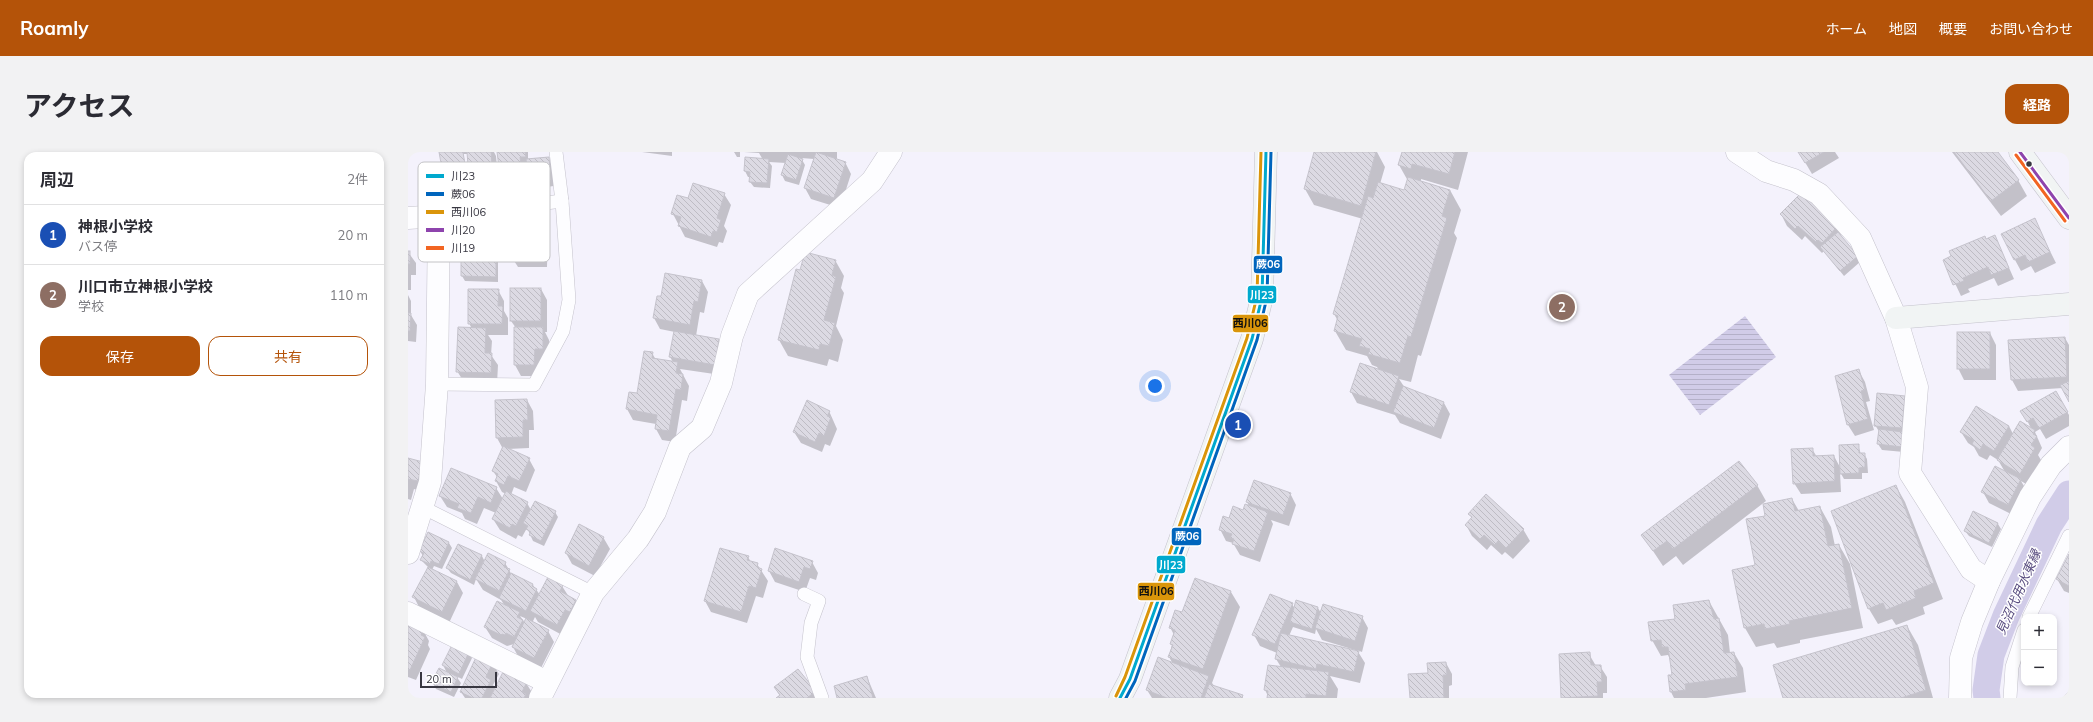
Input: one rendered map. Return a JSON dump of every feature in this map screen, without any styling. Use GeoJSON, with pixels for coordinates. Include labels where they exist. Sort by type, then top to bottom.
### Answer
{"type":"FeatureCollection","features":[{"type":"Feature","properties":{"kind":"street"},"geometry":{"type":"LineString","coordinates":[[408,613],[544,690],[593,593],[638,539],[655,512],[680,447],[702,428],[721,383],[732,336],[748,294],[872,181],[891,152]]}},
{"type":"Feature","properties":{"kind":"street"},"geometry":{"type":"LineString","coordinates":[[1120,698],[1130,679],[1252,339],[1262,298],[1266,152]]}},
{"type":"Feature","properties":{"kind":"street"},"geometry":{"type":"LineString","coordinates":[[1737,152],[1766,171],[1794,180],[1819,194],[1860,238],[1896,318],[1917,387],[1910,473],[1971,569],[1989,581]]}},
{"type":"Feature","properties":{"kind":"street"},"geometry":{"type":"LineString","coordinates":[[2020,152],[2069,218]]}},
{"type":"Feature","properties":{"kind":"street"},"geometry":{"type":"LineString","coordinates":[[408,218],[418,217]]}},
{"type":"Feature","properties":{"kind":"street"},"geometry":{"type":"LineString","coordinates":[[408,553],[430,482],[437,384],[438,262]]}},
{"type":"Feature","properties":{"kind":"street"},"geometry":{"type":"LineString","coordinates":[[1896,318],[2069,304]]}},
{"type":"Feature","properties":{"kind":"street"},"geometry":{"type":"LineString","coordinates":[[1958,697],[1961,658],[1972,622],[1989,581],[2030,497],[2051,465],[2069,447]]}},
{"type":"Feature","properties":{"kind":"lane"},"geometry":{"type":"LineString","coordinates":[[437,384],[534,385],[563,331],[569,300],[562,201],[556,152]]}},
{"type":"Feature","properties":{"kind":"lane"},"geometry":{"type":"LineString","coordinates":[[550,202],[562,201]]}},
{"type":"Feature","properties":{"kind":"lane"},"geometry":{"type":"LineString","coordinates":[[422,507],[593,593]]}},
{"type":"Feature","properties":{"kind":"lane"},"geometry":{"type":"LineString","coordinates":[[2030,614],[2069,536]]}},
{"type":"Feature","properties":{"kind":"lane"},"geometry":{"type":"LineString","coordinates":[[804,594],[819,601],[811,623],[807,656],[822,698]]}},
{"type":"Feature","properties":{"kind":"lane"},"geometry":{"type":"LineString","coordinates":[[2010,698],[2012,668],[2021,640]]}},
{"type":"Feature","properties":{"kind":"shaded area"},"geometry":{"type":"Polygon","coordinates":[[[1745,316],[1776,357],[1700,415],[1669,375],[1745,316]]]}},
{"type":"Feature","properties":{"kind":"building"},"geometry":{"type":"Polygon","coordinates":[[[439,152],[463,152],[465,162],[441,162],[439,152]]]}},
{"type":"Feature","properties":{"kind":"building"},"geometry":{"type":"Polygon","coordinates":[[[467,152],[491,152],[492,162],[468,162],[467,152]]]}},
{"type":"Feature","properties":{"kind":"building"},"geometry":{"type":"Polygon","coordinates":[[[497,152],[525,152],[526,157],[520,157],[521,162],[498,162],[497,152]]]}},
{"type":"Feature","properties":{"kind":"building"},"geometry":{"type":"Polygon","coordinates":[[[816,152],[846,162],[834,198],[804,188],[816,152]]]}},
{"type":"Feature","properties":{"kind":"building"},"geometry":{"type":"Polygon","coordinates":[[[1314,152],[1376,152],[1361,206],[1304,189],[1314,152]]]}},
{"type":"Feature","properties":{"kind":"building"},"geometry":{"type":"Polygon","coordinates":[[[1402,152],[1455,152],[1449,174],[1412,164],[1411,169],[1398,165],[1402,152]]]}},
{"type":"Feature","properties":{"kind":"building"},"geometry":{"type":"Polygon","coordinates":[[[1798,152],[1824,152],[1805,163],[1798,152]]]}},
{"type":"Feature","properties":{"kind":"building"},"geometry":{"type":"Polygon","coordinates":[[[1954,152],[1998,152],[2019,180],[1991,201],[1954,152]]]}},
{"type":"Feature","properties":{"kind":"building"},"geometry":{"type":"Polygon","coordinates":[[[788,154],[803,159],[796,180],[781,175],[788,154]]]}},
{"type":"Feature","properties":{"kind":"building"},"geometry":{"type":"Polygon","coordinates":[[[549,157],[549,162],[526,162],[526,159],[549,157]]]}},
{"type":"Feature","properties":{"kind":"building"},"geometry":{"type":"Polygon","coordinates":[[[745,157],[769,159],[767,183],[749,182],[750,172],[744,171],[745,157]]]}},
{"type":"Feature","properties":{"kind":"building"},"geometry":{"type":"Polygon","coordinates":[[[1408,177],[1450,190],[1442,216],[1447,218],[1411,337],[1408,336],[1400,363],[1368,354],[1370,349],[1359,346],[1362,339],[1334,331],[1338,316],[1333,314],[1368,196],[1373,198],[1378,182],[1404,190],[1408,177]]]}},
{"type":"Feature","properties":{"kind":"building"},"geometry":{"type":"Polygon","coordinates":[[[693,183],[725,193],[717,218],[721,220],[717,232],[713,231],[711,237],[678,226],[681,217],[671,214],[677,195],[688,198],[693,183]]]}},
{"type":"Feature","properties":{"kind":"building"},"geometry":{"type":"Polygon","coordinates":[[[1805,189],[1838,226],[1822,243],[1818,240],[1816,242],[1798,226],[1795,229],[1780,214],[1805,189]]]}},
{"type":"Feature","properties":{"kind":"building"},"geometry":{"type":"Polygon","coordinates":[[[2035,218],[2050,252],[2028,262],[2025,255],[2014,260],[2001,234],[2035,218]]]}},
{"type":"Feature","properties":{"kind":"building"},"geometry":{"type":"Polygon","coordinates":[[[1838,232],[1858,256],[1840,271],[1820,247],[1838,232]]]}},
{"type":"Feature","properties":{"kind":"building"},"geometry":{"type":"Polygon","coordinates":[[[1995,235],[2009,268],[1991,275],[1988,267],[1963,278],[1964,281],[1953,285],[1943,260],[1951,256],[1949,251],[1985,236],[1986,239],[1995,235]]]}},
{"type":"Feature","properties":{"kind":"building"},"geometry":{"type":"Polygon","coordinates":[[[408,251],[410,251],[410,264],[408,264],[408,251]]]}},
{"type":"Feature","properties":{"kind":"building"},"geometry":{"type":"Polygon","coordinates":[[[805,252],[836,260],[832,275],[836,277],[824,320],[835,323],[829,346],[820,344],[819,350],[778,340],[796,269],[800,270],[805,252]]]}},
{"type":"Feature","properties":{"kind":"building"},"geometry":{"type":"Polygon","coordinates":[[[461,262],[496,262],[496,277],[461,276],[461,262]]]}},
{"type":"Feature","properties":{"kind":"building"},"geometry":{"type":"Polygon","coordinates":[[[665,273],[702,280],[698,302],[694,301],[690,325],[653,318],[657,296],[661,296],[665,273]]]}},
{"type":"Feature","properties":{"kind":"building"},"geometry":{"type":"Polygon","coordinates":[[[510,288],[541,288],[541,321],[510,321],[510,288]]]}},
{"type":"Feature","properties":{"kind":"building"},"geometry":{"type":"Polygon","coordinates":[[[468,289],[499,289],[498,306],[503,306],[502,324],[468,324],[468,289]]]}},
{"type":"Feature","properties":{"kind":"building"},"geometry":{"type":"Polygon","coordinates":[[[408,313],[411,313],[410,331],[408,331],[408,313]]]}},
{"type":"Feature","properties":{"kind":"building"},"geometry":{"type":"Polygon","coordinates":[[[458,327],[486,328],[485,353],[492,353],[491,373],[456,372],[458,327]]]}},
{"type":"Feature","properties":{"kind":"building"},"geometry":{"type":"Polygon","coordinates":[[[514,327],[543,327],[543,349],[535,349],[534,365],[514,365],[514,327]]]}},
{"type":"Feature","properties":{"kind":"building"},"geometry":{"type":"Polygon","coordinates":[[[674,331],[719,339],[715,365],[669,357],[674,331]]]}},
{"type":"Feature","properties":{"kind":"building"},"geometry":{"type":"Polygon","coordinates":[[[1957,332],[1990,332],[1990,369],[1957,369],[1957,332]]]}},
{"type":"Feature","properties":{"kind":"building"},"geometry":{"type":"Polygon","coordinates":[[[2065,337],[2067,377],[2011,380],[2008,340],[2065,337]]]}},
{"type":"Feature","properties":{"kind":"building"},"geometry":{"type":"Polygon","coordinates":[[[644,351],[653,352],[652,358],[678,362],[676,373],[683,374],[681,390],[676,389],[669,431],[655,429],[657,415],[626,409],[629,392],[637,393],[644,351]]]}},
{"type":"Feature","properties":{"kind":"building"},"geometry":{"type":"Polygon","coordinates":[[[1360,363],[1399,376],[1389,405],[1350,392],[1360,363]]]}},
{"type":"Feature","properties":{"kind":"building"},"geometry":{"type":"Polygon","coordinates":[[[1859,369],[1865,390],[1861,391],[1868,419],[1847,425],[1835,376],[1859,369]]]}},
{"type":"Feature","properties":{"kind":"building"},"geometry":{"type":"Polygon","coordinates":[[[2069,381],[2069,402],[2060,385],[2069,381]]]}},
{"type":"Feature","properties":{"kind":"building"},"geometry":{"type":"Polygon","coordinates":[[[1403,386],[1444,402],[1434,428],[1393,412],[1403,386]]]}},
{"type":"Feature","properties":{"kind":"building"},"geometry":{"type":"Polygon","coordinates":[[[2056,391],[2068,412],[2039,428],[2033,418],[2027,422],[2020,411],[2056,391]]]}},
{"type":"Feature","properties":{"kind":"building"},"geometry":{"type":"Polygon","coordinates":[[[1877,393],[1905,396],[1902,428],[1874,426],[1877,393]]]}},
{"type":"Feature","properties":{"kind":"building"},"geometry":{"type":"Polygon","coordinates":[[[527,399],[528,420],[523,420],[523,437],[496,438],[495,400],[527,399]]]}},
{"type":"Feature","properties":{"kind":"building"},"geometry":{"type":"Polygon","coordinates":[[[807,400],[830,411],[827,416],[831,417],[824,436],[819,433],[815,442],[793,432],[807,400]]]}},
{"type":"Feature","properties":{"kind":"building"},"geometry":{"type":"Polygon","coordinates":[[[1976,406],[2009,426],[1994,451],[1983,444],[1980,450],[1972,444],[1974,440],[1960,432],[1976,406]]]}},
{"type":"Feature","properties":{"kind":"building"},"geometry":{"type":"Polygon","coordinates":[[[2020,421],[2035,430],[2033,434],[2037,436],[2031,445],[2035,448],[2020,474],[1997,460],[2020,421]]]}},
{"type":"Feature","properties":{"kind":"building"},"geometry":{"type":"Polygon","coordinates":[[[1879,429],[1903,432],[1902,447],[1877,444],[1879,429]]]}},
{"type":"Feature","properties":{"kind":"building"},"geometry":{"type":"Polygon","coordinates":[[[1859,444],[1859,453],[1865,453],[1865,467],[1859,468],[1859,473],[1840,474],[1839,445],[1859,444]]]}},
{"type":"Feature","properties":{"kind":"building"},"geometry":{"type":"Polygon","coordinates":[[[503,446],[530,458],[519,481],[508,476],[504,485],[495,481],[498,474],[492,471],[503,446]]]}},
{"type":"Feature","properties":{"kind":"building"},"geometry":{"type":"Polygon","coordinates":[[[1813,448],[1813,456],[1834,455],[1835,481],[1793,484],[1791,449],[1813,448]]]}},
{"type":"Feature","properties":{"kind":"building"},"geometry":{"type":"Polygon","coordinates":[[[408,458],[423,462],[418,481],[408,479],[408,458]]]}},
{"type":"Feature","properties":{"kind":"building"},"geometry":{"type":"Polygon","coordinates":[[[1739,461],[1758,485],[1673,549],[1667,541],[1653,551],[1641,535],[1739,461]]]}},
{"type":"Feature","properties":{"kind":"building"},"geometry":{"type":"Polygon","coordinates":[[[1995,466],[2021,479],[2008,505],[1981,492],[1995,466]]]}},
{"type":"Feature","properties":{"kind":"building"},"geometry":{"type":"Polygon","coordinates":[[[451,468],[497,487],[491,503],[478,497],[471,513],[457,508],[459,504],[439,496],[451,468]]]}},
{"type":"Feature","properties":{"kind":"building"},"geometry":{"type":"Polygon","coordinates":[[[1254,480],[1291,493],[1283,515],[1246,502],[1254,480]]]}},
{"type":"Feature","properties":{"kind":"building"},"geometry":{"type":"Polygon","coordinates":[[[1896,485],[1934,583],[1914,591],[1916,598],[1886,610],[1883,603],[1868,609],[1831,511],[1896,485]]]}},
{"type":"Feature","properties":{"kind":"building"},"geometry":{"type":"Polygon","coordinates":[[[506,491],[528,502],[516,526],[512,524],[510,528],[492,519],[506,491]]]}},
{"type":"Feature","properties":{"kind":"building"},"geometry":{"type":"Polygon","coordinates":[[[1486,494],[1524,529],[1506,548],[1498,541],[1495,545],[1484,535],[1480,539],[1465,525],[1472,517],[1468,514],[1486,494]]]}},
{"type":"Feature","properties":{"kind":"building"},"geometry":{"type":"Polygon","coordinates":[[[1792,498],[1795,511],[1820,506],[1828,546],[1839,544],[1852,608],[1789,621],[1790,624],[1765,629],[1764,624],[1744,628],[1732,570],[1755,565],[1746,519],[1765,516],[1763,504],[1792,498]]]}},
{"type":"Feature","properties":{"kind":"building"},"geometry":{"type":"Polygon","coordinates":[[[535,501],[556,511],[541,541],[529,535],[531,532],[526,529],[528,526],[523,523],[535,501]]]}},
{"type":"Feature","properties":{"kind":"building"},"geometry":{"type":"Polygon","coordinates":[[[1245,504],[1268,512],[1254,551],[1232,544],[1234,539],[1230,538],[1232,534],[1219,530],[1223,516],[1229,518],[1233,506],[1243,510],[1245,504]]]}},
{"type":"Feature","properties":{"kind":"building"},"geometry":{"type":"Polygon","coordinates":[[[1973,511],[1998,523],[1989,543],[1964,531],[1973,511]]]}},
{"type":"Feature","properties":{"kind":"building"},"geometry":{"type":"Polygon","coordinates":[[[579,524],[604,537],[589,566],[565,553],[579,524]]]}},
{"type":"Feature","properties":{"kind":"building"},"geometry":{"type":"Polygon","coordinates":[[[428,532],[449,542],[439,564],[431,561],[430,564],[420,560],[424,553],[419,551],[428,532]]]}},
{"type":"Feature","properties":{"kind":"building"},"geometry":{"type":"Polygon","coordinates":[[[458,544],[482,555],[470,580],[446,568],[458,544]]]}},
{"type":"Feature","properties":{"kind":"building"},"geometry":{"type":"Polygon","coordinates":[[[720,548],[749,556],[747,560],[758,563],[757,567],[762,569],[756,588],[749,586],[741,612],[704,601],[720,548]]]}},
{"type":"Feature","properties":{"kind":"building"},"geometry":{"type":"Polygon","coordinates":[[[775,548],[813,561],[810,569],[804,567],[799,582],[768,571],[775,548]]]}},
{"type":"Feature","properties":{"kind":"building"},"geometry":{"type":"Polygon","coordinates":[[[488,553],[506,562],[504,567],[510,569],[499,591],[475,579],[488,553]]]}},
{"type":"Feature","properties":{"kind":"building"},"geometry":{"type":"Polygon","coordinates":[[[2069,554],[2069,586],[2056,579],[2069,554]]]}},
{"type":"Feature","properties":{"kind":"building"},"geometry":{"type":"Polygon","coordinates":[[[428,567],[457,581],[442,612],[412,597],[428,567]]]}},
{"type":"Feature","properties":{"kind":"building"},"geometry":{"type":"Polygon","coordinates":[[[511,573],[533,584],[532,586],[537,589],[526,611],[499,598],[511,573]]]}},
{"type":"Feature","properties":{"kind":"building"},"geometry":{"type":"Polygon","coordinates":[[[548,577],[563,585],[560,591],[576,600],[570,612],[565,610],[557,625],[530,611],[548,577]]]}},
{"type":"Feature","properties":{"kind":"building"},"geometry":{"type":"Polygon","coordinates":[[[1195,578],[1231,591],[1203,669],[1168,657],[1173,645],[1170,644],[1175,630],[1169,628],[1175,610],[1182,612],[1195,578]]]}},
{"type":"Feature","properties":{"kind":"building"},"geometry":{"type":"Polygon","coordinates":[[[1270,594],[1293,603],[1275,644],[1252,635],[1270,594]]]}},
{"type":"Feature","properties":{"kind":"building"},"geometry":{"type":"Polygon","coordinates":[[[1296,600],[1318,607],[1312,629],[1290,622],[1296,600]]]}},
{"type":"Feature","properties":{"kind":"building"},"geometry":{"type":"Polygon","coordinates":[[[1709,600],[1714,619],[1719,618],[1724,653],[1734,652],[1738,677],[1685,684],[1686,690],[1670,692],[1668,675],[1672,675],[1668,647],[1662,647],[1661,640],[1651,641],[1648,622],[1675,619],[1673,605],[1709,600]]]}},
{"type":"Feature","properties":{"kind":"building"},"geometry":{"type":"Polygon","coordinates":[[[497,601],[520,612],[517,617],[523,620],[514,637],[506,633],[505,635],[501,635],[484,627],[497,601]]]}},
{"type":"Feature","properties":{"kind":"building"},"geometry":{"type":"Polygon","coordinates":[[[1323,604],[1363,616],[1355,641],[1315,628],[1323,604]]]}},
{"type":"Feature","properties":{"kind":"building"},"geometry":{"type":"Polygon","coordinates":[[[526,618],[549,630],[534,658],[512,647],[526,618]]]}},
{"type":"Feature","properties":{"kind":"building"},"geometry":{"type":"Polygon","coordinates":[[[408,622],[424,629],[421,635],[425,637],[410,670],[408,669],[408,622]]]}},
{"type":"Feature","properties":{"kind":"building"},"geometry":{"type":"Polygon","coordinates":[[[1907,625],[1926,690],[1901,698],[1783,698],[1773,665],[1907,625]]]}},
{"type":"Feature","properties":{"kind":"building"},"geometry":{"type":"Polygon","coordinates":[[[1281,633],[1359,651],[1354,672],[1317,664],[1316,669],[1275,659],[1281,633]]]}},
{"type":"Feature","properties":{"kind":"building"},"geometry":{"type":"Polygon","coordinates":[[[453,643],[469,652],[459,674],[442,665],[453,643]]]}},
{"type":"Feature","properties":{"kind":"building"},"geometry":{"type":"Polygon","coordinates":[[[1590,652],[1591,665],[1601,665],[1602,682],[1597,682],[1598,696],[1561,698],[1559,654],[1590,652]]]}},
{"type":"Feature","properties":{"kind":"building"},"geometry":{"type":"Polygon","coordinates":[[[477,655],[493,662],[486,677],[491,680],[482,698],[473,698],[460,692],[477,655]]]}},
{"type":"Feature","properties":{"kind":"building"},"geometry":{"type":"Polygon","coordinates":[[[1158,657],[1209,676],[1201,698],[1167,698],[1146,690],[1158,657]]]}},
{"type":"Feature","properties":{"kind":"building"},"geometry":{"type":"Polygon","coordinates":[[[1446,662],[1447,675],[1443,675],[1444,698],[1410,698],[1408,674],[1428,673],[1427,663],[1446,662]]]}},
{"type":"Feature","properties":{"kind":"building"},"geometry":{"type":"Polygon","coordinates":[[[1268,665],[1329,672],[1326,696],[1306,694],[1306,698],[1267,698],[1268,691],[1264,690],[1268,665]]]}},
{"type":"Feature","properties":{"kind":"building"},"geometry":{"type":"Polygon","coordinates":[[[439,668],[458,677],[451,692],[431,683],[439,668]]]}},
{"type":"Feature","properties":{"kind":"building"},"geometry":{"type":"Polygon","coordinates":[[[798,669],[816,691],[807,698],[776,698],[780,695],[774,687],[798,669]]]}},
{"type":"Feature","properties":{"kind":"building"},"geometry":{"type":"Polygon","coordinates":[[[504,670],[527,682],[522,692],[526,694],[524,698],[490,698],[504,670]]]}},
{"type":"Feature","properties":{"kind":"building"},"geometry":{"type":"Polygon","coordinates":[[[867,676],[873,698],[837,698],[834,686],[867,676]]]}},
{"type":"Feature","properties":{"kind":"building"},"geometry":{"type":"Polygon","coordinates":[[[1209,684],[1243,695],[1242,698],[1204,698],[1209,684]]]}},
{"type":"Feature","properties":{"kind":"building"},"geometry":{"type":"Polygon","coordinates":[[[2069,691],[2069,698],[2063,698],[2069,691]]]}},
{"type":"Feature","properties":{"kind":"waterway","name":"見沼代用水東縁"},"geometry":{"type":"LineString","coordinates":[[1987,698],[1986,690],[1991,655],[2006,616],[2049,525],[2069,494]]}},
{"type":"Feature","properties":{"kind":"transit line","name":"西川06"},"geometry":{"type":"LineString","coordinates":[[1116,696],[1125,677],[1247,338],[1257,296],[1261,152]]}},
{"type":"Feature","properties":{"kind":"transit line","name":"川23"},"geometry":{"type":"LineString","coordinates":[[1120,698],[1130,679],[1252,339],[1262,297],[1266,152]]}},
{"type":"Feature","properties":{"kind":"transit line","name":"蕨06"},"geometry":{"type":"LineString","coordinates":[[1126,698],[1135,681],[1257,340],[1267,297],[1271,152]]}},
{"type":"Feature","properties":{"kind":"transit line","name":"川20"},"geometry":{"type":"LineString","coordinates":[[2020,152],[2069,218]]}},
{"type":"Feature","properties":{"kind":"transit line","name":"川19"},"geometry":{"type":"LineString","coordinates":[[2016,155],[2065,221]]}},
{"type":"Feature","properties":{"kind":"place","name":"川口市立神根小学校"},"geometry":{"type":"Point","coordinates":[1562,307]}},
{"type":"Feature","properties":{"kind":"place","name":"神根小学校"},"geometry":{"type":"Point","coordinates":[1238,425]}}]}
